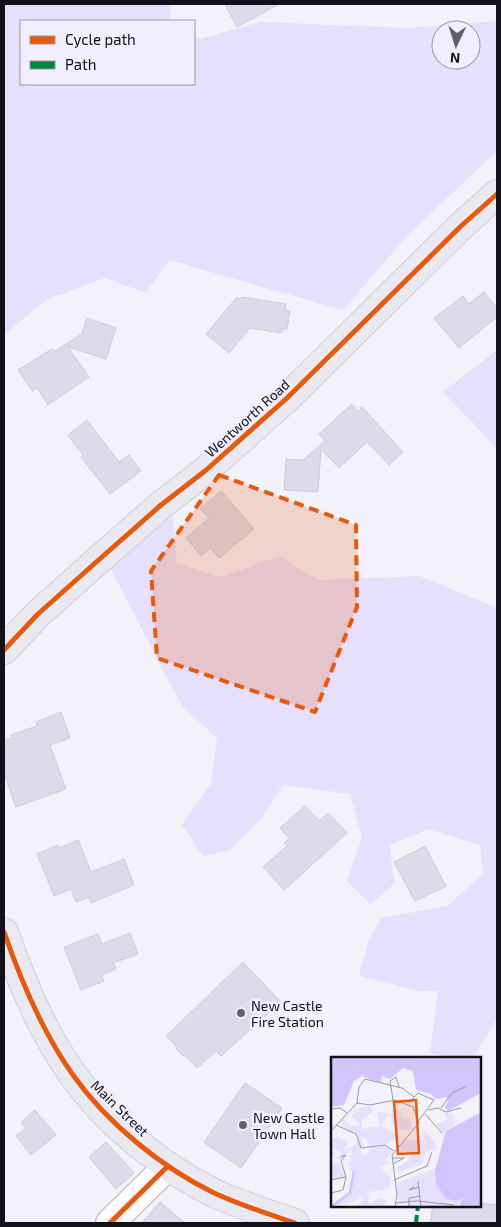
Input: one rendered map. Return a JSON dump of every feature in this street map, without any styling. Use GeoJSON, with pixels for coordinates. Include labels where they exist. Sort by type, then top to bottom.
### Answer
{"type":"FeatureCollection","features":[{"type":"Feature","properties":{"kind":"main road","name":"Wentworth Road"},"geometry":{"type":"LineString","coordinates":[[4,650],[38,614],[160,505],[205,471],[286,399],[460,226],[497,194]]}},
{"type":"Feature","properties":{"kind":"main road","name":"Main Street"},"geometry":{"type":"LineString","coordinates":[[4,932],[32,1003],[71,1073],[105,1113],[168,1166],[213,1193],[295,1223]]}},
{"type":"Feature","properties":{"kind":"street"},"geometry":{"type":"LineString","coordinates":[[110,1223],[168,1166]]}},
{"type":"Feature","properties":{"kind":"highlighted area"},"geometry":{"type":"Polygon","coordinates":[[[219,475],[356,525],[357,607],[315,712],[157,658],[151,571],[219,475]]]}},
{"type":"Feature","properties":{"kind":"shaded area"},"geometry":{"type":"Polygon","coordinates":[[[4,4],[171,4],[170,20],[20,20],[20,85],[195,85],[195,36],[200,39],[260,22],[408,28],[431,26],[431,70],[481,70],[481,22],[497,21],[497,151],[406,237],[343,310],[169,260],[146,293],[105,278],[46,300],[4,335],[4,4]]]}},
{"type":"Feature","properties":{"kind":"shaded area"},"geometry":{"type":"Polygon","coordinates":[[[497,350],[497,449],[443,392],[497,350]]]}},
{"type":"Feature","properties":{"kind":"shaded area"},"geometry":{"type":"Polygon","coordinates":[[[172,512],[177,563],[220,577],[280,556],[317,580],[420,576],[497,608],[497,1019],[474,1057],[448,1057],[430,1053],[438,991],[418,991],[359,976],[369,940],[381,918],[447,906],[483,874],[480,845],[428,829],[390,845],[394,884],[370,904],[347,881],[362,838],[350,794],[283,785],[259,821],[230,850],[203,856],[182,825],[211,783],[217,738],[182,706],[109,566],[172,512]]]}},
{"type":"Feature","properties":{"kind":"building"},"geometry":{"type":"Polygon","coordinates":[[[225,4],[279,4],[237,27],[225,4]]]}},
{"type":"Feature","properties":{"kind":"building"},"geometry":{"type":"Polygon","coordinates":[[[484,292],[497,308],[497,317],[459,348],[434,318],[463,296],[469,304],[484,292]]]}},
{"type":"Feature","properties":{"kind":"building"},"geometry":{"type":"Polygon","coordinates":[[[237,297],[240,299],[242,297],[286,304],[285,310],[290,311],[287,329],[282,329],[282,333],[250,328],[229,353],[206,334],[237,297]]]}},
{"type":"Feature","properties":{"kind":"building"},"geometry":{"type":"Polygon","coordinates":[[[87,318],[116,328],[106,359],[68,347],[89,377],[48,405],[37,388],[32,391],[18,370],[52,349],[55,351],[82,334],[87,318]]]}},
{"type":"Feature","properties":{"kind":"building"},"geometry":{"type":"Polygon","coordinates":[[[352,404],[358,411],[362,407],[403,452],[389,465],[367,442],[339,468],[321,449],[318,492],[284,490],[286,459],[303,460],[325,441],[319,434],[352,404]]]}},
{"type":"Feature","properties":{"kind":"building"},"geometry":{"type":"Polygon","coordinates":[[[87,420],[119,462],[129,455],[141,471],[110,494],[81,457],[83,455],[68,435],[87,420]]]}},
{"type":"Feature","properties":{"kind":"building"},"geometry":{"type":"Polygon","coordinates":[[[221,491],[254,529],[219,558],[211,548],[201,556],[186,538],[209,518],[200,509],[221,491]]]}},
{"type":"Feature","properties":{"kind":"building"},"geometry":{"type":"Polygon","coordinates":[[[61,712],[70,738],[50,745],[66,789],[16,807],[4,774],[4,741],[12,738],[11,735],[37,726],[36,722],[61,712]]]}},
{"type":"Feature","properties":{"kind":"building"},"geometry":{"type":"Polygon","coordinates":[[[305,806],[319,821],[328,813],[347,833],[284,890],[263,867],[287,846],[284,843],[289,838],[280,828],[305,806]]]}},
{"type":"Feature","properties":{"kind":"building"},"geometry":{"type":"Polygon","coordinates":[[[78,840],[91,872],[124,859],[134,885],[91,903],[89,897],[76,902],[71,889],[54,896],[37,854],[58,845],[59,848],[78,840]]]}},
{"type":"Feature","properties":{"kind":"building"},"geometry":{"type":"Polygon","coordinates":[[[425,846],[446,886],[415,901],[394,862],[425,846]]]}},
{"type":"Feature","properties":{"kind":"building"},"geometry":{"type":"Polygon","coordinates":[[[130,933],[138,954],[113,963],[116,969],[101,975],[104,981],[81,990],[64,947],[98,934],[102,944],[130,933]]]}},
{"type":"Feature","properties":{"kind":"building","name":"New Castle Fire Station"},"geometry":{"type":"Polygon","coordinates":[[[243,962],[281,1002],[221,1056],[216,1051],[197,1068],[186,1056],[183,1056],[176,1049],[176,1046],[166,1036],[243,962]]]}},
{"type":"Feature","properties":{"kind":"building","name":"New Castle Town Hall"},"geometry":{"type":"Polygon","coordinates":[[[245,1083],[282,1108],[241,1168],[204,1142],[245,1083]]]}},
{"type":"Feature","properties":{"kind":"building"},"geometry":{"type":"Polygon","coordinates":[[[35,1110],[56,1135],[31,1155],[16,1136],[26,1128],[21,1122],[35,1110]]]}},
{"type":"Feature","properties":{"kind":"building"},"geometry":{"type":"Polygon","coordinates":[[[106,1142],[134,1173],[116,1189],[89,1157],[106,1142]]]}},
{"type":"Feature","properties":{"kind":"building"},"geometry":{"type":"Polygon","coordinates":[[[160,1202],[185,1223],[142,1223],[160,1202]]]}},
{"type":"Feature","properties":{"kind":"building"},"geometry":{"type":"Polygon","coordinates":[[[481,1203],[497,1205],[497,1223],[430,1223],[433,1207],[481,1207],[481,1203]]]}},
{"type":"Feature","properties":{"kind":"marked path"},"geometry":{"type":"LineString","coordinates":[[416,1223],[418,1207]]}},
{"type":"Feature","properties":{"kind":"cycle path"},"geometry":{"type":"LineString","coordinates":[[4,650],[38,614],[94,564],[161,505],[205,471],[286,399],[460,227],[497,194]]}},
{"type":"Feature","properties":{"kind":"cycle path"},"geometry":{"type":"LineString","coordinates":[[4,932],[25,988],[42,1024],[73,1075],[102,1110],[155,1157],[194,1182],[214,1193],[295,1223]]}},
{"type":"Feature","properties":{"kind":"cycle path"},"geometry":{"type":"LineString","coordinates":[[110,1223],[168,1166]]}},
{"type":"Feature","properties":{"kind":"place","name":"New Castle Fire Station"},"geometry":{"type":"Point","coordinates":[241,1013]}},
{"type":"Feature","properties":{"kind":"place","name":"New Castle Town Hall"},"geometry":{"type":"Point","coordinates":[243,1125]}}]}
